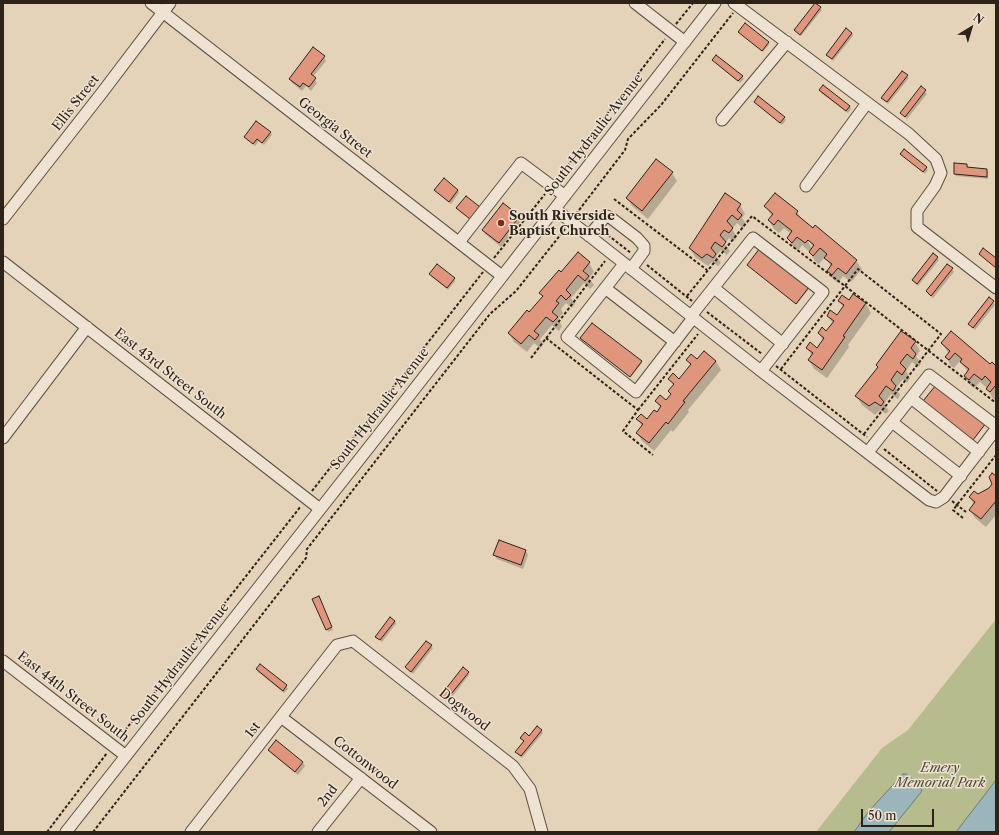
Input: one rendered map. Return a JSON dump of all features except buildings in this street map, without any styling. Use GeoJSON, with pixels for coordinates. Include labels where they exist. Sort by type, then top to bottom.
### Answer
{"type":"FeatureCollection","features":[{"type":"Feature","properties":{"kind":"street","name":"Georgia Street"},"geometry":{"type":"LineString","coordinates":[[151,3],[502,276]]}},
{"type":"Feature","properties":{"kind":"street","name":"Ellis Street"},"geometry":{"type":"LineString","coordinates":[[3,219],[102,94],[170,3]]}},
{"type":"Feature","properties":{"kind":"street"},"geometry":{"type":"LineString","coordinates":[[635,3],[685,42]]}},
{"type":"Feature","properties":{"kind":"street","name":"South Hydraulic Avenue"},"geometry":{"type":"LineString","coordinates":[[66,832],[715,3]]}},
{"type":"Feature","properties":{"kind":"street"},"geometry":{"type":"LineString","coordinates":[[736,5],[909,134],[936,159],[941,173],[939,179],[917,211],[917,227],[996,288]]}},
{"type":"Feature","properties":{"kind":"street"},"geometry":{"type":"LineString","coordinates":[[722,120],[787,42]]}},
{"type":"Feature","properties":{"kind":"street"},"geometry":{"type":"LineString","coordinates":[[806,186],[867,103]]}},
{"type":"Feature","properties":{"kind":"street"},"geometry":{"type":"LineString","coordinates":[[459,242],[521,163],[565,196]]}},
{"type":"Feature","properties":{"kind":"street"},"geometry":{"type":"LineString","coordinates":[[555,209],[761,371],[929,500],[936,502],[944,497],[996,428],[930,375],[868,452]]}},
{"type":"Feature","properties":{"kind":"street"},"geometry":{"type":"LineString","coordinates":[[590,236],[607,216],[636,238],[644,246],[644,251],[605,288],[567,337],[636,392],[753,238],[823,292],[761,371]]}},
{"type":"Feature","properties":{"kind":"street","name":"East 43rd Street South"},"geometry":{"type":"LineString","coordinates":[[3,262],[320,509]]}},
{"type":"Feature","properties":{"kind":"street"},"geometry":{"type":"LineString","coordinates":[[605,288],[675,342]]}},
{"type":"Feature","properties":{"kind":"street"},"geometry":{"type":"LineString","coordinates":[[714,288],[783,344]]}},
{"type":"Feature","properties":{"kind":"street"},"geometry":{"type":"LineString","coordinates":[[3,438],[87,327]]}},
{"type":"Feature","properties":{"kind":"street"},"geometry":{"type":"LineString","coordinates":[[911,398],[979,452]]}},
{"type":"Feature","properties":{"kind":"street"},"geometry":{"type":"LineString","coordinates":[[892,422],[960,476]]}},
{"type":"Feature","properties":{"kind":"street","name":"Dogwood"},"geometry":{"type":"LineString","coordinates":[[337,645],[353,641],[514,766],[530,789],[542,832]]}},
{"type":"Feature","properties":{"kind":"street","name":"1st"},"geometry":{"type":"LineString","coordinates":[[191,832],[337,645]]}},
{"type":"Feature","properties":{"kind":"street","name":"East 44th Street South"},"geometry":{"type":"LineString","coordinates":[[3,661],[126,756]]}},
{"type":"Feature","properties":{"kind":"street","name":"Cottonwood"},"geometry":{"type":"LineString","coordinates":[[281,717],[431,832]]}},
{"type":"Feature","properties":{"kind":"street","name":"2nd"},"geometry":{"type":"LineString","coordinates":[[318,832],[361,778]]}},
{"type":"Feature","properties":{"kind":"path"},"geometry":{"type":"LineString","coordinates":[[47,832],[693,3]]}},
{"type":"Feature","properties":{"kind":"path"},"geometry":{"type":"LineString","coordinates":[[93,832],[306,558],[307,549],[485,320],[516,291],[625,150],[628,139],[661,105],[736,5]]}},
{"type":"Feature","properties":{"kind":"path"},"geometry":{"type":"LineString","coordinates":[[614,199],[707,270]]}},
{"type":"Feature","properties":{"kind":"path"},"geometry":{"type":"LineString","coordinates":[[687,296],[752,216],[846,286],[996,403]]}},
{"type":"Feature","properties":{"kind":"path"},"geometry":{"type":"LineString","coordinates":[[531,358],[608,257]]}},
{"type":"Feature","properties":{"kind":"path"},"geometry":{"type":"LineString","coordinates":[[781,369],[858,269],[941,334],[864,434]]}},
{"type":"Feature","properties":{"kind":"path"},"geometry":{"type":"LineString","coordinates":[[653,455],[623,431],[701,331]]}},
{"type":"Feature","properties":{"kind":"path"},"geometry":{"type":"LineString","coordinates":[[546,338],[638,410]]}},
{"type":"Feature","properties":{"kind":"path"},"geometry":{"type":"LineString","coordinates":[[963,518],[953,510],[996,455]]}},
{"type":"Feature","properties":{"kind":"green space","name":"Emery Memorial Park"},"geometry":{"type":"Polygon","coordinates":[[[996,619],[996,832],[816,832],[882,748],[908,730],[996,619]]]}},
{"type":"Feature","properties":{"kind":"water"},"geometry":{"type":"Polygon","coordinates":[[[903,774],[906,774],[918,783],[922,791],[889,832],[854,832],[869,811],[903,774]]]}},
{"type":"Feature","properties":{"kind":"water"},"geometry":{"type":"Polygon","coordinates":[[[996,780],[996,832],[956,832],[996,780]]]}},
{"type":"Feature","properties":{"kind":"place","name":"South Riverside Baptist Church"},"geometry":{"type":"Point","coordinates":[501,223]}}]}
